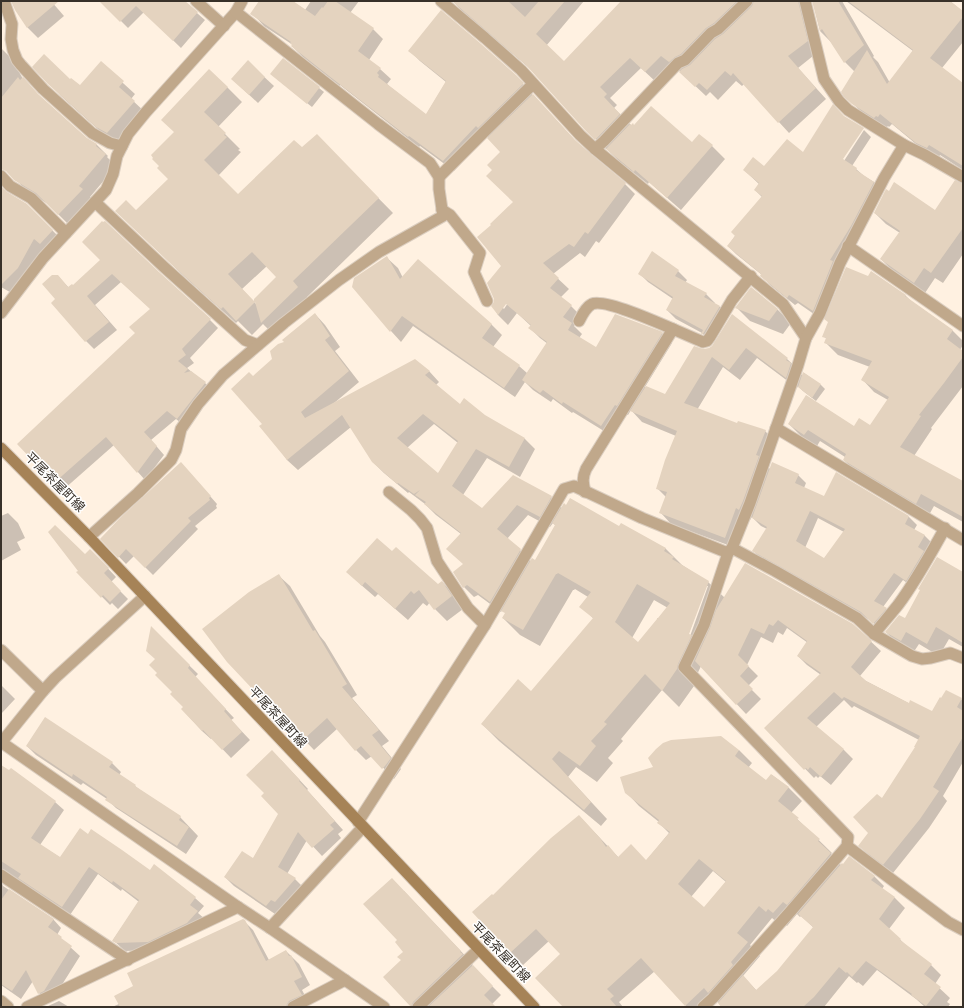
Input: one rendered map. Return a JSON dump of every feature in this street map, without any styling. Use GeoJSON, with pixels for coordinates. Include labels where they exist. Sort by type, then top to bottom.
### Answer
{"type":"FeatureCollection","features":[{"type":"Feature","properties":{"kind":"main road","name":"平尾茶屋町線"},"geometry":{"type":"LineString","coordinates":[[1,448],[89,537],[534,1007]]}},
{"type":"Feature","properties":{"kind":"street"},"geometry":{"type":"LineString","coordinates":[[4,1],[11,17],[11,39],[13,50],[21,66],[42,89],[92,133],[110,143],[122,146]]}},
{"type":"Feature","properties":{"kind":"street"},"geometry":{"type":"LineString","coordinates":[[196,1],[224,26]]}},
{"type":"Feature","properties":{"kind":"street"},"geometry":{"type":"LineString","coordinates":[[1,313],[43,258],[106,190],[113,174],[117,156],[128,134],[236,12],[242,1]]}},
{"type":"Feature","properties":{"kind":"street"},"geometry":{"type":"LineString","coordinates":[[441,1],[521,70],[595,149],[751,276],[783,304],[806,338]]}},
{"type":"Feature","properties":{"kind":"street"},"geometry":{"type":"LineString","coordinates":[[595,149],[678,63],[685,60],[711,33],[718,29],[747,1]]}},
{"type":"Feature","properties":{"kind":"street"},"geometry":{"type":"LineString","coordinates":[[805,1],[824,79],[839,102],[848,110],[904,145],[925,155],[963,178]]}},
{"type":"Feature","properties":{"kind":"street"},"geometry":{"type":"LineString","coordinates":[[236,12],[430,163],[440,178]]}},
{"type":"Feature","properties":{"kind":"street"},"geometry":{"type":"LineString","coordinates":[[89,537],[138,493],[170,460],[176,450],[181,429],[198,404],[222,375],[284,323],[339,280],[378,252],[442,216],[439,189],[440,178],[533,84]]}},
{"type":"Feature","properties":{"kind":"street"},"geometry":{"type":"LineString","coordinates":[[703,1007],[713,998],[774,930],[846,846],[848,837],[684,667],[704,625],[730,551],[750,503],[806,338],[820,313],[848,246],[884,178],[904,145]]}},
{"type":"Feature","properties":{"kind":"street"},"geometry":{"type":"LineString","coordinates":[[1,176],[10,186],[31,198],[66,233]]}},
{"type":"Feature","properties":{"kind":"street"},"geometry":{"type":"LineString","coordinates":[[95,202],[170,273],[245,340],[258,345]]}},
{"type":"Feature","properties":{"kind":"street"},"geometry":{"type":"LineString","coordinates":[[442,210],[450,215],[480,253],[474,272],[487,301]]}},
{"type":"Feature","properties":{"kind":"street"},"geometry":{"type":"LineString","coordinates":[[848,246],[963,326]]}},
{"type":"Feature","properties":{"kind":"street"},"geometry":{"type":"LineString","coordinates":[[579,321],[589,306],[594,303],[607,304],[641,315],[703,342],[707,341],[732,300],[751,276]]}},
{"type":"Feature","properties":{"kind":"street"},"geometry":{"type":"LineString","coordinates":[[585,492],[583,476],[586,469],[673,329]]}},
{"type":"Feature","properties":{"kind":"street"},"geometry":{"type":"LineString","coordinates":[[776,428],[963,540]]}},
{"type":"Feature","properties":{"kind":"street"},"geometry":{"type":"LineString","coordinates":[[270,928],[361,825],[485,625],[564,489],[574,486],[642,518],[730,551],[775,571],[857,618],[874,634],[912,656],[922,659],[950,653],[963,658]]}},
{"type":"Feature","properties":{"kind":"street"},"geometry":{"type":"LineString","coordinates":[[389,492],[411,510],[427,528],[436,561],[468,608],[485,625]]}},
{"type":"Feature","properties":{"kind":"street"},"geometry":{"type":"LineString","coordinates":[[874,634],[898,605],[914,582],[944,528]]}},
{"type":"Feature","properties":{"kind":"street"},"geometry":{"type":"LineString","coordinates":[[145,596],[43,690],[1,743],[384,1007]]}},
{"type":"Feature","properties":{"kind":"street"},"geometry":{"type":"LineString","coordinates":[[1,650],[43,690]]}},
{"type":"Feature","properties":{"kind":"street"},"geometry":{"type":"LineString","coordinates":[[846,846],[948,922],[963,930]]}},
{"type":"Feature","properties":{"kind":"street"},"geometry":{"type":"LineString","coordinates":[[1,874],[128,960]]}},
{"type":"Feature","properties":{"kind":"street"},"geometry":{"type":"LineString","coordinates":[[27,1007],[238,907]]}},
{"type":"Feature","properties":{"kind":"street"},"geometry":{"type":"LineString","coordinates":[[418,1007],[479,949]]}},
{"type":"Feature","properties":{"kind":"street"},"geometry":{"type":"LineString","coordinates":[[293,1007],[345,980]]}},
{"type":"Feature","properties":{"kind":"street"},"geometry":{"type":"LineString","coordinates":[[1,1001],[8,1007]]}},
{"type":"Feature","properties":{"kind":"building"},"geometry":{"type":"Polygon","coordinates":[[[11,1],[59,1],[27,28],[11,1]]]}},
{"type":"Feature","properties":{"kind":"building"},"geometry":{"type":"Polygon","coordinates":[[[99,1],[185,1],[198,12],[173,41],[136,6],[120,22],[99,1]]]}},
{"type":"Feature","properties":{"kind":"building"},"geometry":{"type":"Polygon","coordinates":[[[259,1],[293,1],[315,16],[328,1],[335,1],[374,28],[358,51],[381,68],[377,73],[379,75],[378,77],[426,114],[446,81],[408,51],[441,10],[524,83],[478,128],[476,126],[443,161],[409,136],[408,137],[329,76],[291,46],[291,42],[250,14],[259,1]]]}},
{"type":"Feature","properties":{"kind":"building"},"geometry":{"type":"Polygon","coordinates":[[[452,1],[508,1],[525,17],[539,1],[565,1],[536,34],[564,61],[621,1],[737,1],[714,23],[706,28],[681,54],[669,62],[661,56],[645,72],[630,58],[600,87],[607,94],[604,97],[620,114],[595,140],[526,65],[452,1]]]}},
{"type":"Feature","properties":{"kind":"building"},"geometry":{"type":"Polygon","coordinates":[[[754,1],[798,1],[808,41],[788,56],[816,88],[778,123],[733,73],[731,76],[725,71],[707,90],[699,83],[695,87],[679,72],[690,65],[715,39],[723,34],[752,6],[754,1]]]}},
{"type":"Feature","properties":{"kind":"building"},"geometry":{"type":"Polygon","coordinates":[[[812,1],[838,1],[864,45],[844,63],[822,29],[820,31],[812,1]]]}},
{"type":"Feature","properties":{"kind":"building"},"geometry":{"type":"Polygon","coordinates":[[[848,1],[950,1],[963,11],[963,17],[930,58],[963,83],[963,166],[929,145],[927,148],[916,143],[880,114],[878,117],[876,116],[874,118],[844,97],[841,92],[867,50],[887,84],[913,50],[848,1]]]}},
{"type":"Feature","properties":{"kind":"building"},"geometry":{"type":"Polygon","coordinates":[[[44,54],[70,79],[71,78],[80,85],[101,61],[124,81],[119,87],[135,101],[107,133],[96,127],[48,84],[32,67],[44,54]]]}},
{"type":"Feature","properties":{"kind":"building"},"geometry":{"type":"Polygon","coordinates":[[[283,58],[320,87],[307,104],[270,74],[283,58]]]}},
{"type":"Feature","properties":{"kind":"building"},"geometry":{"type":"Polygon","coordinates":[[[248,60],[265,77],[249,95],[231,79],[248,60]]]}},
{"type":"Feature","properties":{"kind":"building"},"geometry":{"type":"Polygon","coordinates":[[[209,69],[228,87],[204,112],[226,133],[224,135],[227,137],[204,160],[238,194],[294,140],[302,147],[317,134],[379,198],[293,281],[298,287],[261,323],[255,302],[236,321],[223,307],[221,309],[115,211],[126,200],[136,210],[168,179],[157,168],[159,166],[152,159],[153,158],[151,155],[174,132],[161,120],[209,69]],[[252,252],[228,274],[254,301],[254,299],[276,277],[252,252]]]}},
{"type":"Feature","properties":{"kind":"building"},"geometry":{"type":"Polygon","coordinates":[[[18,77],[20,80],[23,77],[38,94],[87,138],[97,144],[96,146],[106,154],[79,186],[83,189],[58,215],[36,193],[14,180],[6,171],[1,169],[1,98],[18,77]]]}},
{"type":"Feature","properties":{"kind":"building"},"geometry":{"type":"Polygon","coordinates":[[[533,94],[575,140],[626,183],[588,234],[585,232],[574,247],[569,244],[543,263],[559,278],[550,288],[572,305],[563,317],[572,323],[568,330],[596,347],[615,314],[663,332],[617,406],[615,405],[601,426],[563,402],[562,404],[543,390],[540,393],[522,380],[547,342],[528,328],[531,325],[506,304],[498,315],[491,306],[494,299],[487,283],[501,266],[477,237],[513,202],[486,176],[492,170],[487,165],[500,152],[487,138],[533,94]]]}},
{"type":"Feature","properties":{"kind":"building"},"geometry":{"type":"Polygon","coordinates":[[[833,104],[844,116],[864,128],[843,159],[874,182],[851,226],[830,260],[833,261],[813,311],[789,295],[787,298],[727,246],[735,236],[731,232],[762,196],[754,190],[759,183],[743,170],[753,157],[764,166],[787,139],[803,152],[833,104]]]}},
{"type":"Feature","properties":{"kind":"building"},"geometry":{"type":"Polygon","coordinates":[[[651,106],[692,142],[699,134],[713,145],[667,198],[635,170],[634,172],[606,149],[630,124],[631,125],[633,123],[634,125],[651,106]]]}},
{"type":"Feature","properties":{"kind":"building"},"geometry":{"type":"Polygon","coordinates":[[[955,180],[963,184],[963,228],[931,273],[924,268],[914,283],[880,259],[900,231],[874,213],[886,189],[889,191],[894,182],[935,210],[955,180]]]}},
{"type":"Feature","properties":{"kind":"building"},"geometry":{"type":"Polygon","coordinates":[[[1,186],[7,192],[27,204],[53,230],[40,244],[34,239],[18,268],[1,285],[1,186]]]}},
{"type":"Feature","properties":{"kind":"building"},"geometry":{"type":"Polygon","coordinates":[[[102,221],[105,221],[211,319],[182,349],[186,355],[178,361],[188,369],[184,373],[191,371],[206,382],[177,419],[167,411],[144,432],[157,446],[137,473],[106,437],[54,483],[17,444],[135,333],[129,327],[150,309],[112,274],[87,296],[109,322],[85,342],[51,303],[55,299],[42,284],[52,275],[58,275],[68,287],[72,284],[73,285],[100,260],[82,242],[102,221]]]}},
{"type":"Feature","properties":{"kind":"building"},"geometry":{"type":"Polygon","coordinates":[[[652,251],[679,270],[675,276],[707,293],[704,297],[720,306],[703,334],[701,334],[703,330],[666,310],[673,297],[638,274],[652,251]]]}},
{"type":"Feature","properties":{"kind":"building"},"geometry":{"type":"Polygon","coordinates":[[[387,256],[400,279],[418,259],[492,324],[482,338],[520,365],[504,388],[402,316],[390,332],[352,287],[354,278],[387,256]]]}},
{"type":"Feature","properties":{"kind":"building"},"geometry":{"type":"Polygon","coordinates":[[[846,267],[868,276],[871,271],[906,295],[905,296],[953,330],[947,339],[963,351],[963,357],[919,415],[921,416],[900,447],[963,481],[963,517],[921,494],[916,504],[843,460],[846,454],[808,430],[804,435],[788,424],[806,395],[854,426],[859,418],[870,425],[889,397],[861,380],[872,361],[824,343],[826,338],[822,337],[828,322],[824,319],[846,267]]]}},
{"type":"Feature","properties":{"kind":"building"},"geometry":{"type":"Polygon","coordinates":[[[751,287],[778,309],[769,321],[735,308],[751,287]]]}},
{"type":"Feature","properties":{"kind":"building"},"geometry":{"type":"Polygon","coordinates":[[[315,313],[330,336],[325,340],[349,371],[301,412],[305,418],[415,359],[430,371],[425,375],[460,404],[464,398],[485,415],[525,438],[509,467],[476,449],[452,486],[482,508],[513,475],[552,496],[540,517],[517,505],[497,529],[521,549],[490,602],[467,585],[463,588],[453,572],[463,564],[446,549],[461,533],[424,504],[426,502],[415,495],[420,490],[414,494],[398,483],[397,484],[372,462],[342,415],[287,460],[259,426],[262,424],[231,389],[249,372],[253,376],[272,359],[270,351],[278,344],[284,342],[282,340],[315,313]],[[423,414],[397,438],[438,473],[458,441],[423,414]]]}},
{"type":"Feature","properties":{"kind":"building"},"geometry":{"type":"Polygon","coordinates":[[[732,314],[788,358],[786,360],[791,363],[786,378],[746,348],[729,370],[712,357],[684,403],[737,423],[738,421],[766,430],[756,455],[759,456],[743,501],[739,510],[736,508],[725,538],[659,513],[667,492],[656,489],[665,460],[677,431],[630,411],[646,386],[665,394],[694,346],[704,349],[712,346],[732,314]]]}},
{"type":"Feature","properties":{"kind":"building"},"geometry":{"type":"Polygon","coordinates":[[[803,372],[821,384],[812,398],[798,387],[803,372]]]}},
{"type":"Feature","properties":{"kind":"building"},"geometry":{"type":"Polygon","coordinates":[[[181,462],[211,496],[209,498],[210,500],[188,518],[191,521],[145,568],[126,549],[118,558],[100,539],[119,519],[181,462]]]}},
{"type":"Feature","properties":{"kind":"building"},"geometry":{"type":"Polygon","coordinates":[[[772,462],[799,474],[795,483],[824,496],[836,472],[909,516],[905,524],[925,535],[918,547],[924,551],[906,581],[894,573],[874,601],[887,608],[873,624],[861,612],[752,551],[767,527],[752,518],[772,462]],[[810,511],[796,541],[824,558],[845,529],[810,511]]]}},
{"type":"Feature","properties":{"kind":"building"},"geometry":{"type":"Polygon","coordinates":[[[570,498],[619,526],[621,523],[666,548],[664,551],[674,557],[672,559],[709,581],[689,634],[692,635],[677,669],[662,691],[645,674],[604,722],[607,724],[591,741],[596,746],[580,766],[559,751],[552,759],[591,802],[584,810],[481,724],[518,679],[531,691],[593,618],[579,607],[591,592],[558,573],[523,630],[502,618],[505,613],[501,611],[532,558],[535,560],[555,525],[552,523],[564,503],[566,505],[570,498]],[[637,584],[615,622],[638,642],[670,603],[637,584]]]}},
{"type":"Feature","properties":{"kind":"building"},"geometry":{"type":"Polygon","coordinates":[[[55,525],[85,554],[90,549],[109,568],[104,573],[121,591],[110,602],[103,595],[101,598],[76,572],[78,571],[48,532],[55,525]]]}},
{"type":"Feature","properties":{"kind":"building"},"geometry":{"type":"Polygon","coordinates":[[[377,538],[392,551],[396,547],[438,584],[442,581],[452,596],[434,610],[419,590],[414,594],[411,591],[395,609],[365,582],[362,586],[346,572],[377,538]]]}},
{"type":"Feature","properties":{"kind":"building"},"geometry":{"type":"Polygon","coordinates":[[[937,557],[963,572],[963,643],[936,627],[927,644],[906,632],[901,641],[885,632],[899,615],[905,618],[920,590],[918,589],[937,557]]]}},
{"type":"Feature","properties":{"kind":"building"},"geometry":{"type":"Polygon","coordinates":[[[745,563],[853,624],[872,641],[851,667],[866,681],[909,703],[910,700],[932,711],[946,690],[962,698],[957,707],[963,711],[963,737],[933,787],[939,791],[920,819],[883,865],[858,846],[868,833],[853,817],[877,794],[882,798],[915,747],[920,736],[844,697],[842,699],[834,692],[807,718],[844,749],[821,777],[810,767],[808,770],[806,768],[804,770],[764,728],[821,673],[797,656],[807,641],[778,620],[773,626],[769,624],[764,634],[751,628],[738,655],[749,666],[740,676],[753,689],[736,705],[695,661],[710,628],[716,610],[745,563]]]}},
{"type":"Feature","properties":{"kind":"building"},"geometry":{"type":"Polygon","coordinates":[[[279,574],[347,684],[342,687],[379,730],[372,735],[391,758],[382,769],[361,746],[355,751],[327,718],[303,740],[227,662],[202,629],[249,592],[279,574]]]}},
{"type":"Feature","properties":{"kind":"building"},"geometry":{"type":"Polygon","coordinates":[[[151,626],[190,665],[188,668],[226,709],[224,711],[242,732],[222,750],[181,709],[183,707],[170,694],[172,692],[155,675],[157,673],[149,665],[155,659],[146,651],[151,626]]]}},
{"type":"Feature","properties":{"kind":"building"},"geometry":{"type":"Polygon","coordinates":[[[45,717],[113,762],[109,767],[181,816],[179,820],[189,827],[177,846],[105,800],[107,797],[73,774],[72,777],[26,746],[45,717]]]}},
{"type":"Feature","properties":{"kind":"building"},"geometry":{"type":"Polygon","coordinates":[[[721,736],[739,750],[735,756],[766,780],[771,774],[789,787],[778,801],[799,818],[797,819],[820,839],[818,841],[831,853],[787,905],[783,902],[773,913],[768,909],[766,912],[759,906],[737,933],[748,942],[731,962],[733,965],[708,993],[704,988],[685,1006],[641,958],[607,989],[614,996],[610,999],[617,1007],[563,1007],[535,978],[560,954],[536,929],[510,953],[472,912],[492,894],[493,895],[551,838],[579,815],[600,838],[606,847],[608,845],[618,857],[631,844],[646,860],[670,832],[657,823],[659,820],[625,793],[620,777],[653,767],[648,758],[663,743],[671,740],[721,736]],[[699,859],[678,884],[704,907],[726,881],[699,859]]]}},
{"type":"Feature","properties":{"kind":"building"},"geometry":{"type":"Polygon","coordinates":[[[272,750],[335,821],[330,825],[334,829],[312,848],[298,832],[278,867],[296,878],[275,902],[271,900],[266,906],[224,877],[242,851],[253,858],[278,814],[261,796],[264,793],[246,775],[272,750]]]}},
{"type":"Feature","properties":{"kind":"building"},"geometry":{"type":"Polygon","coordinates":[[[1,765],[9,770],[11,768],[56,801],[31,838],[60,857],[80,828],[88,834],[91,829],[150,870],[154,864],[196,897],[190,905],[198,911],[187,923],[148,942],[116,943],[112,941],[139,900],[113,881],[112,883],[89,867],[62,907],[18,878],[21,874],[1,861],[1,765]]]}},
{"type":"Feature","properties":{"kind":"building"},"geometry":{"type":"Polygon","coordinates":[[[849,856],[875,876],[871,880],[895,897],[879,919],[901,939],[900,940],[932,964],[924,974],[941,987],[926,1006],[866,961],[852,977],[839,967],[814,997],[803,1007],[721,1007],[718,1003],[743,975],[756,990],[777,971],[813,927],[798,914],[849,856]]]}},
{"type":"Feature","properties":{"kind":"building"},"geometry":{"type":"Polygon","coordinates":[[[392,878],[463,954],[413,1002],[411,1007],[383,977],[401,960],[397,957],[403,952],[395,942],[397,940],[363,904],[392,878]]]}},
{"type":"Feature","properties":{"kind":"building"},"geometry":{"type":"Polygon","coordinates":[[[9,889],[54,919],[48,927],[72,946],[44,991],[38,994],[26,970],[12,991],[1,984],[1,900],[9,889]]]}},
{"type":"Feature","properties":{"kind":"building"},"geometry":{"type":"Polygon","coordinates":[[[243,919],[245,920],[266,961],[286,950],[289,956],[291,955],[302,977],[294,981],[302,995],[289,1001],[286,1007],[120,1007],[114,996],[133,986],[127,973],[243,919]]]}},
{"type":"Feature","properties":{"kind":"building"},"geometry":{"type":"Polygon","coordinates":[[[473,965],[493,986],[484,995],[496,1007],[428,1007],[473,965]]]}}]}
